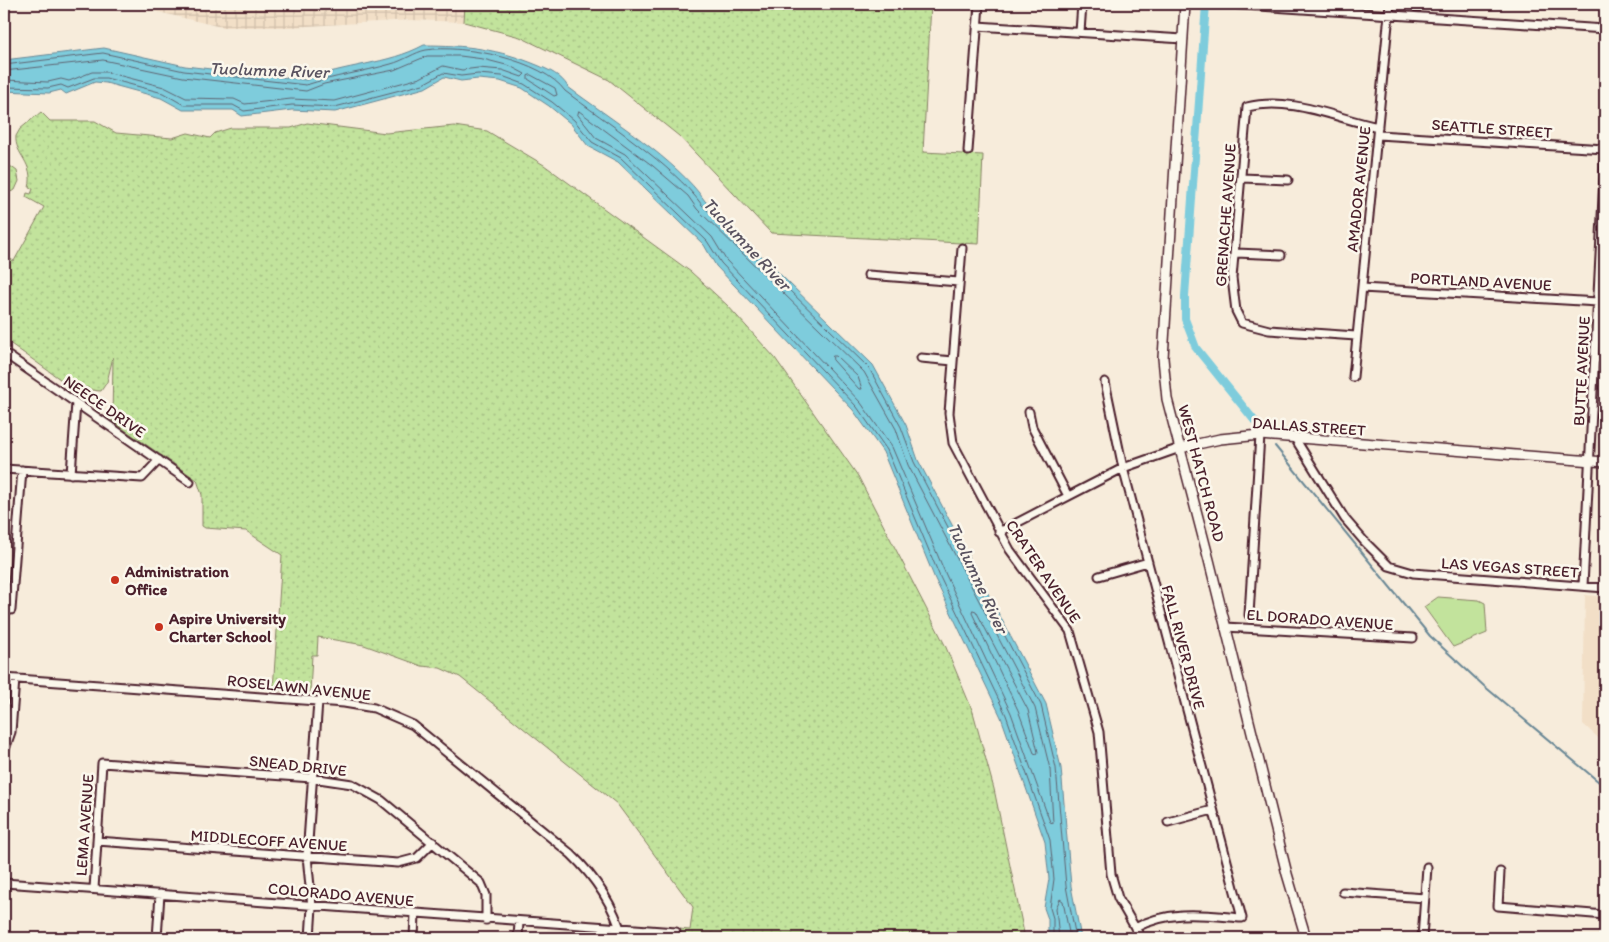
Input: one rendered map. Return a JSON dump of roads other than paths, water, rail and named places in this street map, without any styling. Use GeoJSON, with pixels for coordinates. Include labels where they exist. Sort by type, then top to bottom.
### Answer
{"type":"FeatureCollection","features":[{"type":"Feature","properties":{"kind":"main road","name":"WEST HATCH ROAD"},"geometry":{"type":"LineString","coordinates":[[1185,4],[1163,358],[1167,399],[1287,874],[1306,938]]}},
{"type":"Feature","properties":{"kind":"main road","name":"DALLAS STREET"},"geometry":{"type":"LineString","coordinates":[[1180,448],[1220,439],[1260,436],[1605,462]]}},
{"type":"Feature","properties":{"kind":"street"},"geometry":{"type":"LineString","coordinates":[[968,151],[979,4]]}},
{"type":"Feature","properties":{"kind":"street"},"geometry":{"type":"LineString","coordinates":[[1080,32],[1082,4]]}},
{"type":"Feature","properties":{"kind":"street"},"geometry":{"type":"LineString","coordinates":[[1228,4],[1389,13],[1605,29]]}},
{"type":"Feature","properties":{"kind":"street","name":"AMADOR AVENUE"},"geometry":{"type":"LineString","coordinates":[[1353,377],[1390,4]]}},
{"type":"Feature","properties":{"kind":"street"},"geometry":{"type":"LineString","coordinates":[[978,26],[1183,39]]}},
{"type":"Feature","properties":{"kind":"street","name":"SEATTLE STREET"},"geometry":{"type":"LineString","coordinates":[[1247,107],[1262,104],[1307,107],[1378,131],[1605,149]]}},
{"type":"Feature","properties":{"kind":"street","name":"GRENACHE AVENUE"},"geometry":{"type":"LineString","coordinates":[[1247,107],[1232,284],[1236,311],[1242,322],[1269,330],[1356,336]]}},
{"type":"Feature","properties":{"kind":"street","name":"BUTTE AVENUE"},"geometry":{"type":"LineString","coordinates":[[1583,586],[1598,302],[1603,254],[1605,158]]}},
{"type":"Feature","properties":{"kind":"street"},"geometry":{"type":"LineString","coordinates":[[1242,178],[1288,180]]}},
{"type":"Feature","properties":{"kind":"street","name":"CRATER AVENUE"},"geometry":{"type":"LineString","coordinates":[[962,248],[949,418],[953,444],[1010,550],[1070,631],[1099,732],[1110,874],[1118,898],[1141,938]]}},
{"type":"Feature","properties":{"kind":"street"},"geometry":{"type":"LineString","coordinates":[[1236,253],[1281,255]]}},
{"type":"Feature","properties":{"kind":"street"},"geometry":{"type":"LineString","coordinates":[[868,275],[959,282]]}},
{"type":"Feature","properties":{"kind":"street","name":"PORTLAND AVENUE"},"geometry":{"type":"LineString","coordinates":[[1362,288],[1598,302]]}},
{"type":"Feature","properties":{"kind":"street","name":"NEECE DRIVE"},"geometry":{"type":"LineString","coordinates":[[4,353],[190,482]]}},
{"type":"Feature","properties":{"kind":"street"},"geometry":{"type":"LineString","coordinates":[[921,358],[953,361]]}},
{"type":"Feature","properties":{"kind":"street"},"geometry":{"type":"LineString","coordinates":[[1595,358],[1605,358]]}},
{"type":"Feature","properties":{"kind":"street","name":"FALL RIVER DRIVE"},"geometry":{"type":"LineString","coordinates":[[1105,382],[1123,468],[1242,918],[1178,914],[1158,918],[1135,928]]}},
{"type":"Feature","properties":{"kind":"street"},"geometry":{"type":"LineString","coordinates":[[71,474],[76,403]]}},
{"type":"Feature","properties":{"kind":"street"},"geometry":{"type":"LineString","coordinates":[[1029,412],[1032,427],[1068,496]]}},
{"type":"Feature","properties":{"kind":"street"},"geometry":{"type":"LineString","coordinates":[[1248,615],[1260,436]]}},
{"type":"Feature","properties":{"kind":"street","name":"LAS VEGAS STREET"},"geometry":{"type":"LineString","coordinates":[[1296,440],[1345,519],[1390,566],[1413,573],[1605,588]]}},
{"type":"Feature","properties":{"kind":"street","name":"DALLAS STREET"},"geometry":{"type":"LineString","coordinates":[[999,532],[1123,468],[1180,448]]}},
{"type":"Feature","properties":{"kind":"street"},"geometry":{"type":"LineString","coordinates":[[4,469],[142,478],[158,460]]}},
{"type":"Feature","properties":{"kind":"street"},"geometry":{"type":"LineString","coordinates":[[11,610],[22,470]]}},
{"type":"Feature","properties":{"kind":"street"},"geometry":{"type":"LineString","coordinates":[[1099,576],[1148,562]]}},
{"type":"Feature","properties":{"kind":"street","name":"EL DORADO AVENUE"},"geometry":{"type":"LineString","coordinates":[[1225,627],[1413,638]]}},
{"type":"Feature","properties":{"kind":"street","name":"ROSELAWN AVENUE"},"geometry":{"type":"LineString","coordinates":[[4,678],[318,701],[374,708],[400,719],[425,734],[584,866],[605,897],[623,938]]}},
{"type":"Feature","properties":{"kind":"street"},"geometry":{"type":"LineString","coordinates":[[4,752],[11,732],[15,679]]}},
{"type":"Feature","properties":{"kind":"street"},"geometry":{"type":"LineString","coordinates":[[310,938],[312,907],[307,856],[318,701]]}},
{"type":"Feature","properties":{"kind":"street","name":"SNEAD DRIVE"},"geometry":{"type":"LineString","coordinates":[[102,763],[312,778],[340,781],[363,789],[433,842],[480,883],[486,895],[486,920]]}},
{"type":"Feature","properties":{"kind":"street","name":"LEMA AVENUE"},"geometry":{"type":"LineString","coordinates":[[94,890],[102,763]]}},
{"type":"Feature","properties":{"kind":"street"},"geometry":{"type":"LineString","coordinates":[[1168,822],[1213,810]]}},
{"type":"Feature","properties":{"kind":"street","name":"MIDDLECOFF AVENUE"},"geometry":{"type":"LineString","coordinates":[[97,841],[404,863],[417,858],[433,842]]}},
{"type":"Feature","properties":{"kind":"street"},"geometry":{"type":"LineString","coordinates":[[1422,938],[1427,867]]}},
{"type":"Feature","properties":{"kind":"street"},"geometry":{"type":"LineString","coordinates":[[1500,872],[1498,906],[1605,914]]}},
{"type":"Feature","properties":{"kind":"street","name":"COLORADO AVENUE"},"geometry":{"type":"LineString","coordinates":[[4,883],[486,920],[676,932]]}},
{"type":"Feature","properties":{"kind":"street"},"geometry":{"type":"LineString","coordinates":[[1343,892],[1425,898]]}},
{"type":"Feature","properties":{"kind":"street"},"geometry":{"type":"LineString","coordinates":[[157,938],[160,894]]}},
{"type":"Feature","properties":{"kind":"street"},"geometry":{"type":"LineString","coordinates":[[414,938],[415,914]]}},
{"type":"Feature","properties":{"kind":"street"},"geometry":{"type":"LineString","coordinates":[[518,938],[519,922]]}},
{"type":"Feature","properties":{"kind":"water","name":"Tuolumne River"},"geometry":{"type":"Polygon","coordinates":[[[424,45],[468,47],[509,55],[537,65],[558,76],[568,87],[641,140],[678,171],[705,201],[873,365],[906,425],[918,460],[1046,704],[1061,768],[1071,886],[1081,938],[1048,938],[1048,919],[1044,908],[1049,879],[1045,842],[1001,717],[935,579],[883,452],[853,410],[716,266],[704,245],[618,162],[588,146],[571,124],[549,106],[522,88],[500,81],[478,79],[461,81],[444,77],[425,88],[335,112],[292,110],[242,116],[233,110],[183,110],[161,98],[106,83],[95,82],[66,94],[61,90],[49,93],[4,91],[4,60],[104,48],[185,66],[306,80],[395,57],[424,45]]]}},
{"type":"Feature","properties":{"kind":"waterway"},"geometry":{"type":"LineString","coordinates":[[1206,4],[1185,296],[1185,319],[1196,348],[1262,430]]}},
{"type":"Feature","properties":{"kind":"waterway"},"geometry":{"type":"LineString","coordinates":[[1275,446],[1430,636],[1484,686],[1605,787]]}},
{"type":"Feature","properties":{"kind":"place","name":"Administration Office"},"geometry":{"type":"Point","coordinates":[115,580]}},
{"type":"Feature","properties":{"kind":"place","name":"Aspire University Charter School"},"geometry":{"type":"Point","coordinates":[159,627]}}]}
